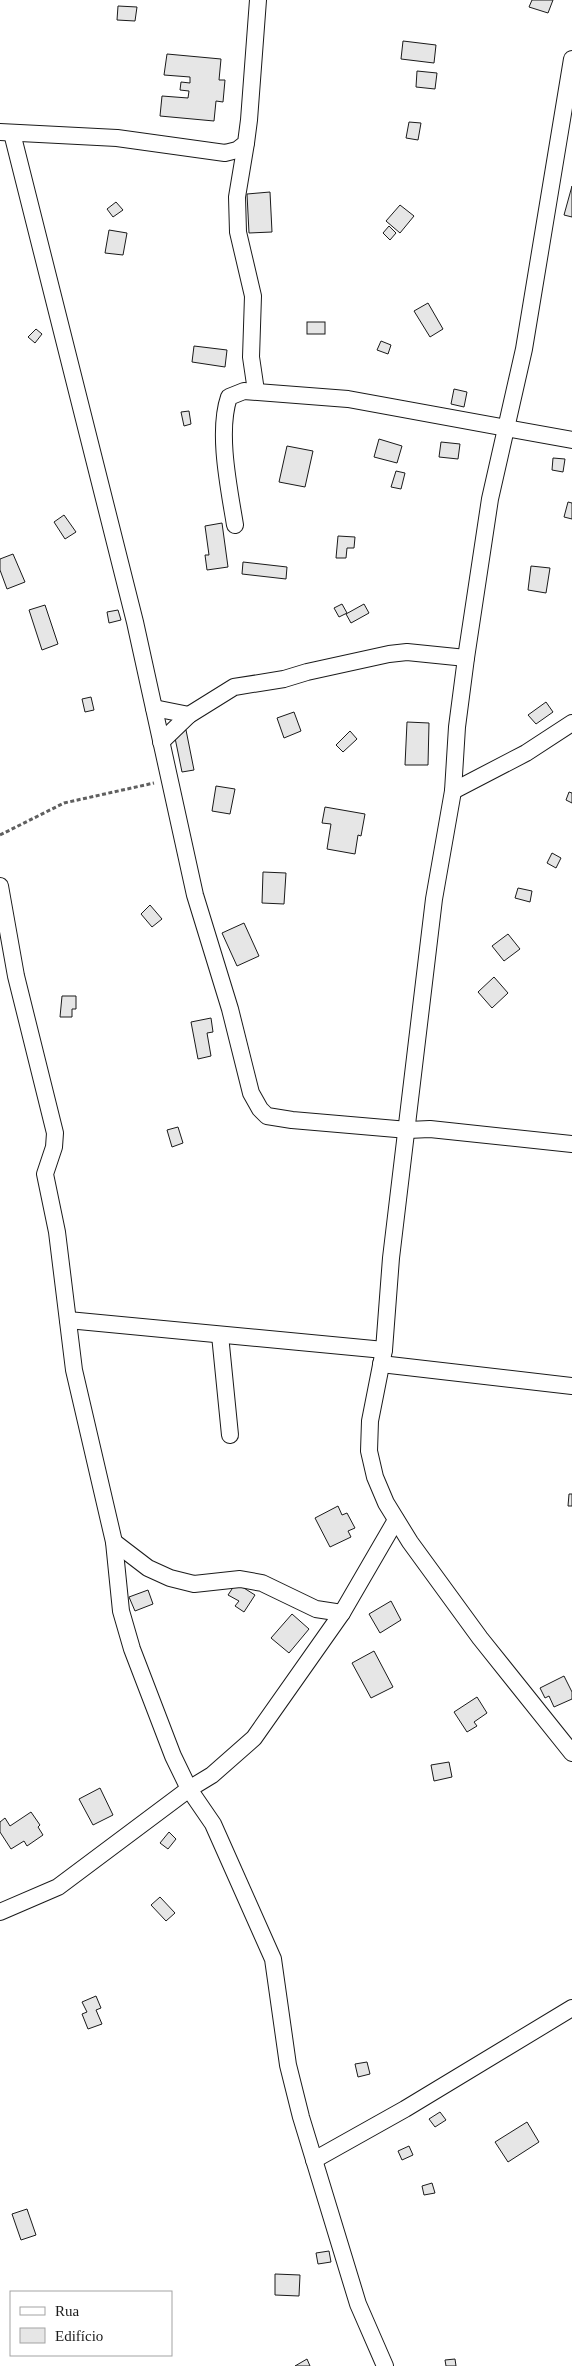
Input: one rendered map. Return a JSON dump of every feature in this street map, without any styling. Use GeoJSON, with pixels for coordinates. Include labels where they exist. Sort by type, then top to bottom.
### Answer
{"type":"FeatureCollection","features":[{"type":"Feature","properties":{"kind":"street"},"geometry":{"type":"LineString","coordinates":[[256,391],[251,357],[253,296],[238,232],[237,197],[250,120],[258,0]]}},
{"type":"Feature","properties":{"kind":"street"},"geometry":{"type":"LineString","coordinates":[[572,59],[524,349],[490,499],[466,658],[457,727],[453,791],[434,899],[408,1130],[391,1258],[382,1357],[370,1420],[368,1451],[375,1477],[386,1503],[410,1542],[480,1638],[572,1753]]}},
{"type":"Feature","properties":{"kind":"street"},"geometry":{"type":"LineString","coordinates":[[246,143],[237,150],[225,153],[117,138],[6,133],[33,210],[154,708],[168,780],[195,895],[230,1009],[251,1093],[260,1109],[267,1116],[292,1120],[408,1130],[430,1129],[572,1144]]}},
{"type":"Feature","properties":{"kind":"street"},"geometry":{"type":"LineString","coordinates":[[235,525],[226,470],[225,410],[229,397],[244,391],[348,399],[572,440]]}},
{"type":"Feature","properties":{"kind":"street"},"geometry":{"type":"LineString","coordinates":[[162,742],[189,715],[234,687],[284,679],[306,672],[389,654],[407,652],[466,658]]}},
{"type":"Feature","properties":{"kind":"street"},"geometry":{"type":"LineString","coordinates":[[154,708],[189,715]]}},
{"type":"Feature","properties":{"kind":"street"},"geometry":{"type":"LineString","coordinates":[[453,791],[526,753],[572,723]]}},
{"type":"Feature","properties":{"kind":"street"},"geometry":{"type":"LineString","coordinates":[[0,886],[16,976],[55,1132],[54,1146],[45,1174],[57,1232],[74,1370],[114,1542],[121,1611],[132,1649],[173,1756],[189,1789],[213,1824],[273,1959],[288,2065],[314,2160],[358,2304],[385,2366]]}},
{"type":"Feature","properties":{"kind":"street"},"geometry":{"type":"LineString","coordinates":[[68,1320],[220,1335],[572,1386]]}},
{"type":"Feature","properties":{"kind":"street"},"geometry":{"type":"LineString","coordinates":[[220,1335],[230,1435]]}},
{"type":"Feature","properties":{"kind":"street"},"geometry":{"type":"LineString","coordinates":[[0,1912],[58,1887],[189,1789],[212,1775],[254,1738],[342,1613],[396,1520]]}},
{"type":"Feature","properties":{"kind":"street"},"geometry":{"type":"LineString","coordinates":[[114,1542],[148,1568],[170,1578],[194,1584],[240,1579],[262,1583],[316,1609],[342,1613]]}},
{"type":"Feature","properties":{"kind":"street"},"geometry":{"type":"LineString","coordinates":[[314,2160],[405,2109],[572,2008]]}},
{"type":"Feature","properties":{"kind":"path"},"geometry":{"type":"LineString","coordinates":[[0,835],[64,803],[168,780]]}},
{"type":"Feature","properties":{"kind":"building"},"geometry":{"type":"Polygon","coordinates":[[[532,0],[553,0],[548,13],[529,7],[532,0]]]}},
{"type":"Feature","properties":{"kind":"building"},"geometry":{"type":"Polygon","coordinates":[[[118,6],[137,7],[135,21],[117,20],[118,6]]]}},
{"type":"Feature","properties":{"kind":"building"},"geometry":{"type":"Polygon","coordinates":[[[403,41],[436,45],[434,63],[401,59],[403,41]]]}},
{"type":"Feature","properties":{"kind":"building"},"geometry":{"type":"Polygon","coordinates":[[[167,54],[221,59],[219,80],[225,80],[223,102],[216,101],[214,121],[160,116],[162,96],[188,98],[189,91],[180,90],[181,82],[190,83],[190,77],[164,75],[167,54]]]}},
{"type":"Feature","properties":{"kind":"building"},"geometry":{"type":"Polygon","coordinates":[[[417,71],[437,73],[435,89],[416,87],[417,71]]]}},
{"type":"Feature","properties":{"kind":"building"},"geometry":{"type":"Polygon","coordinates":[[[409,122],[421,123],[418,140],[406,138],[409,122]]]}},
{"type":"Feature","properties":{"kind":"building"},"geometry":{"type":"Polygon","coordinates":[[[572,186],[572,217],[564,215],[572,186]]]}},
{"type":"Feature","properties":{"kind":"building"},"geometry":{"type":"Polygon","coordinates":[[[270,192],[272,232],[249,233],[247,194],[270,192]]]}},
{"type":"Feature","properties":{"kind":"building"},"geometry":{"type":"Polygon","coordinates":[[[116,202],[123,210],[113,217],[107,209],[116,202]]]}},
{"type":"Feature","properties":{"kind":"building"},"geometry":{"type":"Polygon","coordinates":[[[400,205],[414,216],[400,233],[386,221],[400,205]]]}},
{"type":"Feature","properties":{"kind":"building"},"geometry":{"type":"Polygon","coordinates":[[[389,226],[396,233],[390,240],[383,233],[389,226]]]}},
{"type":"Feature","properties":{"kind":"building"},"geometry":{"type":"Polygon","coordinates":[[[109,230],[127,233],[123,255],[105,253],[109,230]]]}},
{"type":"Feature","properties":{"kind":"building"},"geometry":{"type":"Polygon","coordinates":[[[428,303],[443,329],[430,337],[414,311],[428,303]]]}},
{"type":"Feature","properties":{"kind":"building"},"geometry":{"type":"Polygon","coordinates":[[[307,322],[325,322],[325,334],[307,334],[307,322]]]}},
{"type":"Feature","properties":{"kind":"building"},"geometry":{"type":"Polygon","coordinates":[[[36,329],[42,334],[35,343],[28,337],[36,329]]]}},
{"type":"Feature","properties":{"kind":"building"},"geometry":{"type":"Polygon","coordinates":[[[381,341],[391,345],[388,354],[377,350],[381,341]]]}},
{"type":"Feature","properties":{"kind":"building"},"geometry":{"type":"Polygon","coordinates":[[[194,346],[227,350],[225,367],[192,362],[194,346]]]}},
{"type":"Feature","properties":{"kind":"building"},"geometry":{"type":"Polygon","coordinates":[[[454,389],[467,392],[464,407],[451,404],[454,389]]]}},
{"type":"Feature","properties":{"kind":"building"},"geometry":{"type":"Polygon","coordinates":[[[189,411],[191,424],[184,426],[181,412],[189,411]]]}},
{"type":"Feature","properties":{"kind":"building"},"geometry":{"type":"Polygon","coordinates":[[[379,439],[402,446],[397,463],[374,457],[379,439]]]}},
{"type":"Feature","properties":{"kind":"building"},"geometry":{"type":"Polygon","coordinates":[[[441,442],[460,444],[458,459],[439,457],[441,442]]]}},
{"type":"Feature","properties":{"kind":"building"},"geometry":{"type":"Polygon","coordinates":[[[287,446],[313,451],[305,487],[279,482],[287,446]]]}},
{"type":"Feature","properties":{"kind":"building"},"geometry":{"type":"Polygon","coordinates":[[[553,458],[565,459],[563,472],[552,470],[553,458]]]}},
{"type":"Feature","properties":{"kind":"building"},"geometry":{"type":"Polygon","coordinates":[[[396,471],[405,473],[401,489],[391,487],[396,471]]]}},
{"type":"Feature","properties":{"kind":"building"},"geometry":{"type":"Polygon","coordinates":[[[568,502],[572,503],[572,519],[564,517],[568,502]]]}},
{"type":"Feature","properties":{"kind":"building"},"geometry":{"type":"Polygon","coordinates":[[[64,515],[76,532],[65,539],[54,522],[64,515]]]}},
{"type":"Feature","properties":{"kind":"building"},"geometry":{"type":"Polygon","coordinates":[[[222,523],[228,567],[207,570],[205,555],[209,555],[205,526],[222,523]]]}},
{"type":"Feature","properties":{"kind":"building"},"geometry":{"type":"Polygon","coordinates":[[[338,536],[355,537],[354,548],[347,548],[346,558],[336,558],[338,536]]]}},
{"type":"Feature","properties":{"kind":"building"},"geometry":{"type":"Polygon","coordinates":[[[13,554],[25,582],[7,589],[0,570],[0,559],[13,554]]]}},
{"type":"Feature","properties":{"kind":"building"},"geometry":{"type":"Polygon","coordinates":[[[243,562],[287,567],[286,579],[242,574],[243,562]]]}},
{"type":"Feature","properties":{"kind":"building"},"geometry":{"type":"Polygon","coordinates":[[[531,566],[550,568],[546,593],[528,590],[531,566]]]}},
{"type":"Feature","properties":{"kind":"building"},"geometry":{"type":"Polygon","coordinates":[[[342,604],[347,613],[339,617],[334,608],[342,604]]]}},
{"type":"Feature","properties":{"kind":"building"},"geometry":{"type":"Polygon","coordinates":[[[364,604],[369,613],[351,623],[346,614],[364,604]]]}},
{"type":"Feature","properties":{"kind":"building"},"geometry":{"type":"Polygon","coordinates":[[[45,605],[58,644],[42,650],[29,610],[45,605]]]}},
{"type":"Feature","properties":{"kind":"building"},"geometry":{"type":"Polygon","coordinates":[[[118,610],[121,620],[109,623],[107,612],[118,610]]]}},
{"type":"Feature","properties":{"kind":"building"},"geometry":{"type":"Polygon","coordinates":[[[91,697],[94,710],[85,712],[82,699],[91,697]]]}},
{"type":"Feature","properties":{"kind":"building"},"geometry":{"type":"Polygon","coordinates":[[[546,702],[553,712],[536,724],[528,715],[546,702]]]}},
{"type":"Feature","properties":{"kind":"building"},"geometry":{"type":"Polygon","coordinates":[[[294,712],[301,731],[284,738],[277,718],[294,712]]]}},
{"type":"Feature","properties":{"kind":"building"},"geometry":{"type":"Polygon","coordinates":[[[407,722],[429,723],[428,765],[405,765],[407,722]]]}},
{"type":"Feature","properties":{"kind":"building"},"geometry":{"type":"Polygon","coordinates":[[[186,730],[194,770],[182,772],[174,733],[186,730]]]}},
{"type":"Feature","properties":{"kind":"building"},"geometry":{"type":"Polygon","coordinates":[[[350,731],[357,739],[343,752],[336,745],[350,731]]]}},
{"type":"Feature","properties":{"kind":"building"},"geometry":{"type":"Polygon","coordinates":[[[216,786],[235,789],[230,814],[212,811],[216,786]]]}},
{"type":"Feature","properties":{"kind":"building"},"geometry":{"type":"Polygon","coordinates":[[[569,792],[572,793],[572,803],[566,800],[569,792]]]}},
{"type":"Feature","properties":{"kind":"building"},"geometry":{"type":"Polygon","coordinates":[[[325,807],[365,814],[361,836],[358,835],[355,854],[327,849],[331,824],[322,823],[325,807]]]}},
{"type":"Feature","properties":{"kind":"building"},"geometry":{"type":"Polygon","coordinates":[[[552,853],[561,858],[556,868],[547,863],[552,853]]]}},
{"type":"Feature","properties":{"kind":"building"},"geometry":{"type":"Polygon","coordinates":[[[263,872],[286,873],[284,904],[262,903],[263,872]]]}},
{"type":"Feature","properties":{"kind":"building"},"geometry":{"type":"Polygon","coordinates":[[[518,888],[532,891],[530,902],[515,898],[518,888]]]}},
{"type":"Feature","properties":{"kind":"building"},"geometry":{"type":"Polygon","coordinates":[[[150,905],[162,919],[152,927],[141,914],[150,905]]]}},
{"type":"Feature","properties":{"kind":"building"},"geometry":{"type":"Polygon","coordinates":[[[244,923],[259,956],[237,966],[222,933],[244,923]]]}},
{"type":"Feature","properties":{"kind":"building"},"geometry":{"type":"Polygon","coordinates":[[[508,934],[520,949],[504,961],[492,946],[508,934]]]}},
{"type":"Feature","properties":{"kind":"building"},"geometry":{"type":"Polygon","coordinates":[[[494,977],[508,993],[492,1008],[478,992],[494,977]]]}},
{"type":"Feature","properties":{"kind":"building"},"geometry":{"type":"Polygon","coordinates":[[[62,996],[76,996],[76,1009],[72,1009],[72,1017],[60,1017],[62,996]]]}},
{"type":"Feature","properties":{"kind":"building"},"geometry":{"type":"Polygon","coordinates":[[[211,1018],[213,1032],[207,1033],[211,1056],[198,1059],[191,1022],[211,1018]]]}},
{"type":"Feature","properties":{"kind":"building"},"geometry":{"type":"Polygon","coordinates":[[[178,1127],[183,1143],[172,1147],[167,1130],[178,1127]]]}},
{"type":"Feature","properties":{"kind":"building"},"geometry":{"type":"Polygon","coordinates":[[[569,1494],[572,1494],[572,1506],[568,1506],[569,1494]]]}},
{"type":"Feature","properties":{"kind":"building"},"geometry":{"type":"Polygon","coordinates":[[[338,1506],[342,1515],[347,1513],[355,1528],[348,1531],[351,1537],[330,1547],[315,1518],[338,1506]]]}},
{"type":"Feature","properties":{"kind":"building"},"geometry":{"type":"Polygon","coordinates":[[[236,1583],[255,1595],[244,1612],[235,1606],[239,1601],[228,1595],[236,1583]]]}},
{"type":"Feature","properties":{"kind":"building"},"geometry":{"type":"Polygon","coordinates":[[[148,1590],[153,1604],[135,1611],[129,1597],[148,1590]]]}},
{"type":"Feature","properties":{"kind":"building"},"geometry":{"type":"Polygon","coordinates":[[[391,1601],[401,1620],[380,1633],[369,1614],[391,1601]]]}},
{"type":"Feature","properties":{"kind":"building"},"geometry":{"type":"Polygon","coordinates":[[[292,1614],[309,1629],[289,1653],[271,1638],[292,1614]]]}},
{"type":"Feature","properties":{"kind":"building"},"geometry":{"type":"Polygon","coordinates":[[[374,1651],[393,1687],[371,1698],[352,1663],[374,1651]]]}},
{"type":"Feature","properties":{"kind":"building"},"geometry":{"type":"Polygon","coordinates":[[[564,1676],[572,1692],[572,1699],[554,1707],[549,1696],[545,1698],[540,1688],[564,1676]]]}},
{"type":"Feature","properties":{"kind":"building"},"geometry":{"type":"Polygon","coordinates":[[[477,1697],[487,1713],[474,1722],[477,1726],[467,1732],[454,1712],[477,1697]]]}},
{"type":"Feature","properties":{"kind":"building"},"geometry":{"type":"Polygon","coordinates":[[[449,1762],[452,1777],[434,1781],[431,1765],[449,1762]]]}},
{"type":"Feature","properties":{"kind":"building"},"geometry":{"type":"Polygon","coordinates":[[[100,1788],[113,1815],[93,1825],[79,1799],[100,1788]]]}},
{"type":"Feature","properties":{"kind":"building"},"geometry":{"type":"Polygon","coordinates":[[[31,1812],[40,1825],[38,1827],[43,1835],[27,1846],[24,1841],[11,1849],[0,1832],[0,1822],[5,1818],[10,1826],[31,1812]]]}},
{"type":"Feature","properties":{"kind":"building"},"geometry":{"type":"Polygon","coordinates":[[[169,1832],[176,1839],[168,1849],[160,1843],[169,1832]]]}},
{"type":"Feature","properties":{"kind":"building"},"geometry":{"type":"Polygon","coordinates":[[[160,1897],[175,1913],[166,1921],[151,1905],[160,1897]]]}},
{"type":"Feature","properties":{"kind":"building"},"geometry":{"type":"Polygon","coordinates":[[[96,1996],[101,2008],[96,2010],[102,2024],[88,2029],[82,2014],[87,2012],[82,2002],[96,1996]]]}},
{"type":"Feature","properties":{"kind":"building"},"geometry":{"type":"Polygon","coordinates":[[[367,2062],[370,2074],[358,2077],[355,2064],[367,2062]]]}},
{"type":"Feature","properties":{"kind":"building"},"geometry":{"type":"Polygon","coordinates":[[[440,2112],[446,2120],[435,2127],[429,2119],[440,2112]]]}},
{"type":"Feature","properties":{"kind":"building"},"geometry":{"type":"Polygon","coordinates":[[[527,2122],[539,2142],[508,2162],[495,2142],[527,2122]]]}},
{"type":"Feature","properties":{"kind":"building"},"geometry":{"type":"Polygon","coordinates":[[[409,2146],[413,2155],[402,2160],[398,2151],[409,2146]]]}},
{"type":"Feature","properties":{"kind":"building"},"geometry":{"type":"Polygon","coordinates":[[[432,2183],[435,2193],[424,2195],[422,2186],[432,2183]]]}},
{"type":"Feature","properties":{"kind":"building"},"geometry":{"type":"Polygon","coordinates":[[[27,2209],[36,2235],[21,2240],[12,2214],[27,2209]]]}},
{"type":"Feature","properties":{"kind":"building"},"geometry":{"type":"Polygon","coordinates":[[[329,2251],[331,2262],[318,2264],[316,2253],[329,2251]]]}},
{"type":"Feature","properties":{"kind":"building"},"geometry":{"type":"Polygon","coordinates":[[[275,2274],[300,2275],[299,2296],[275,2295],[275,2274]]]}},
{"type":"Feature","properties":{"kind":"building"},"geometry":{"type":"Polygon","coordinates":[[[307,2359],[310,2366],[295,2366],[307,2359]]]}},
{"type":"Feature","properties":{"kind":"building"},"geometry":{"type":"Polygon","coordinates":[[[455,2359],[456,2366],[446,2366],[445,2360],[455,2359]]]}}]}
